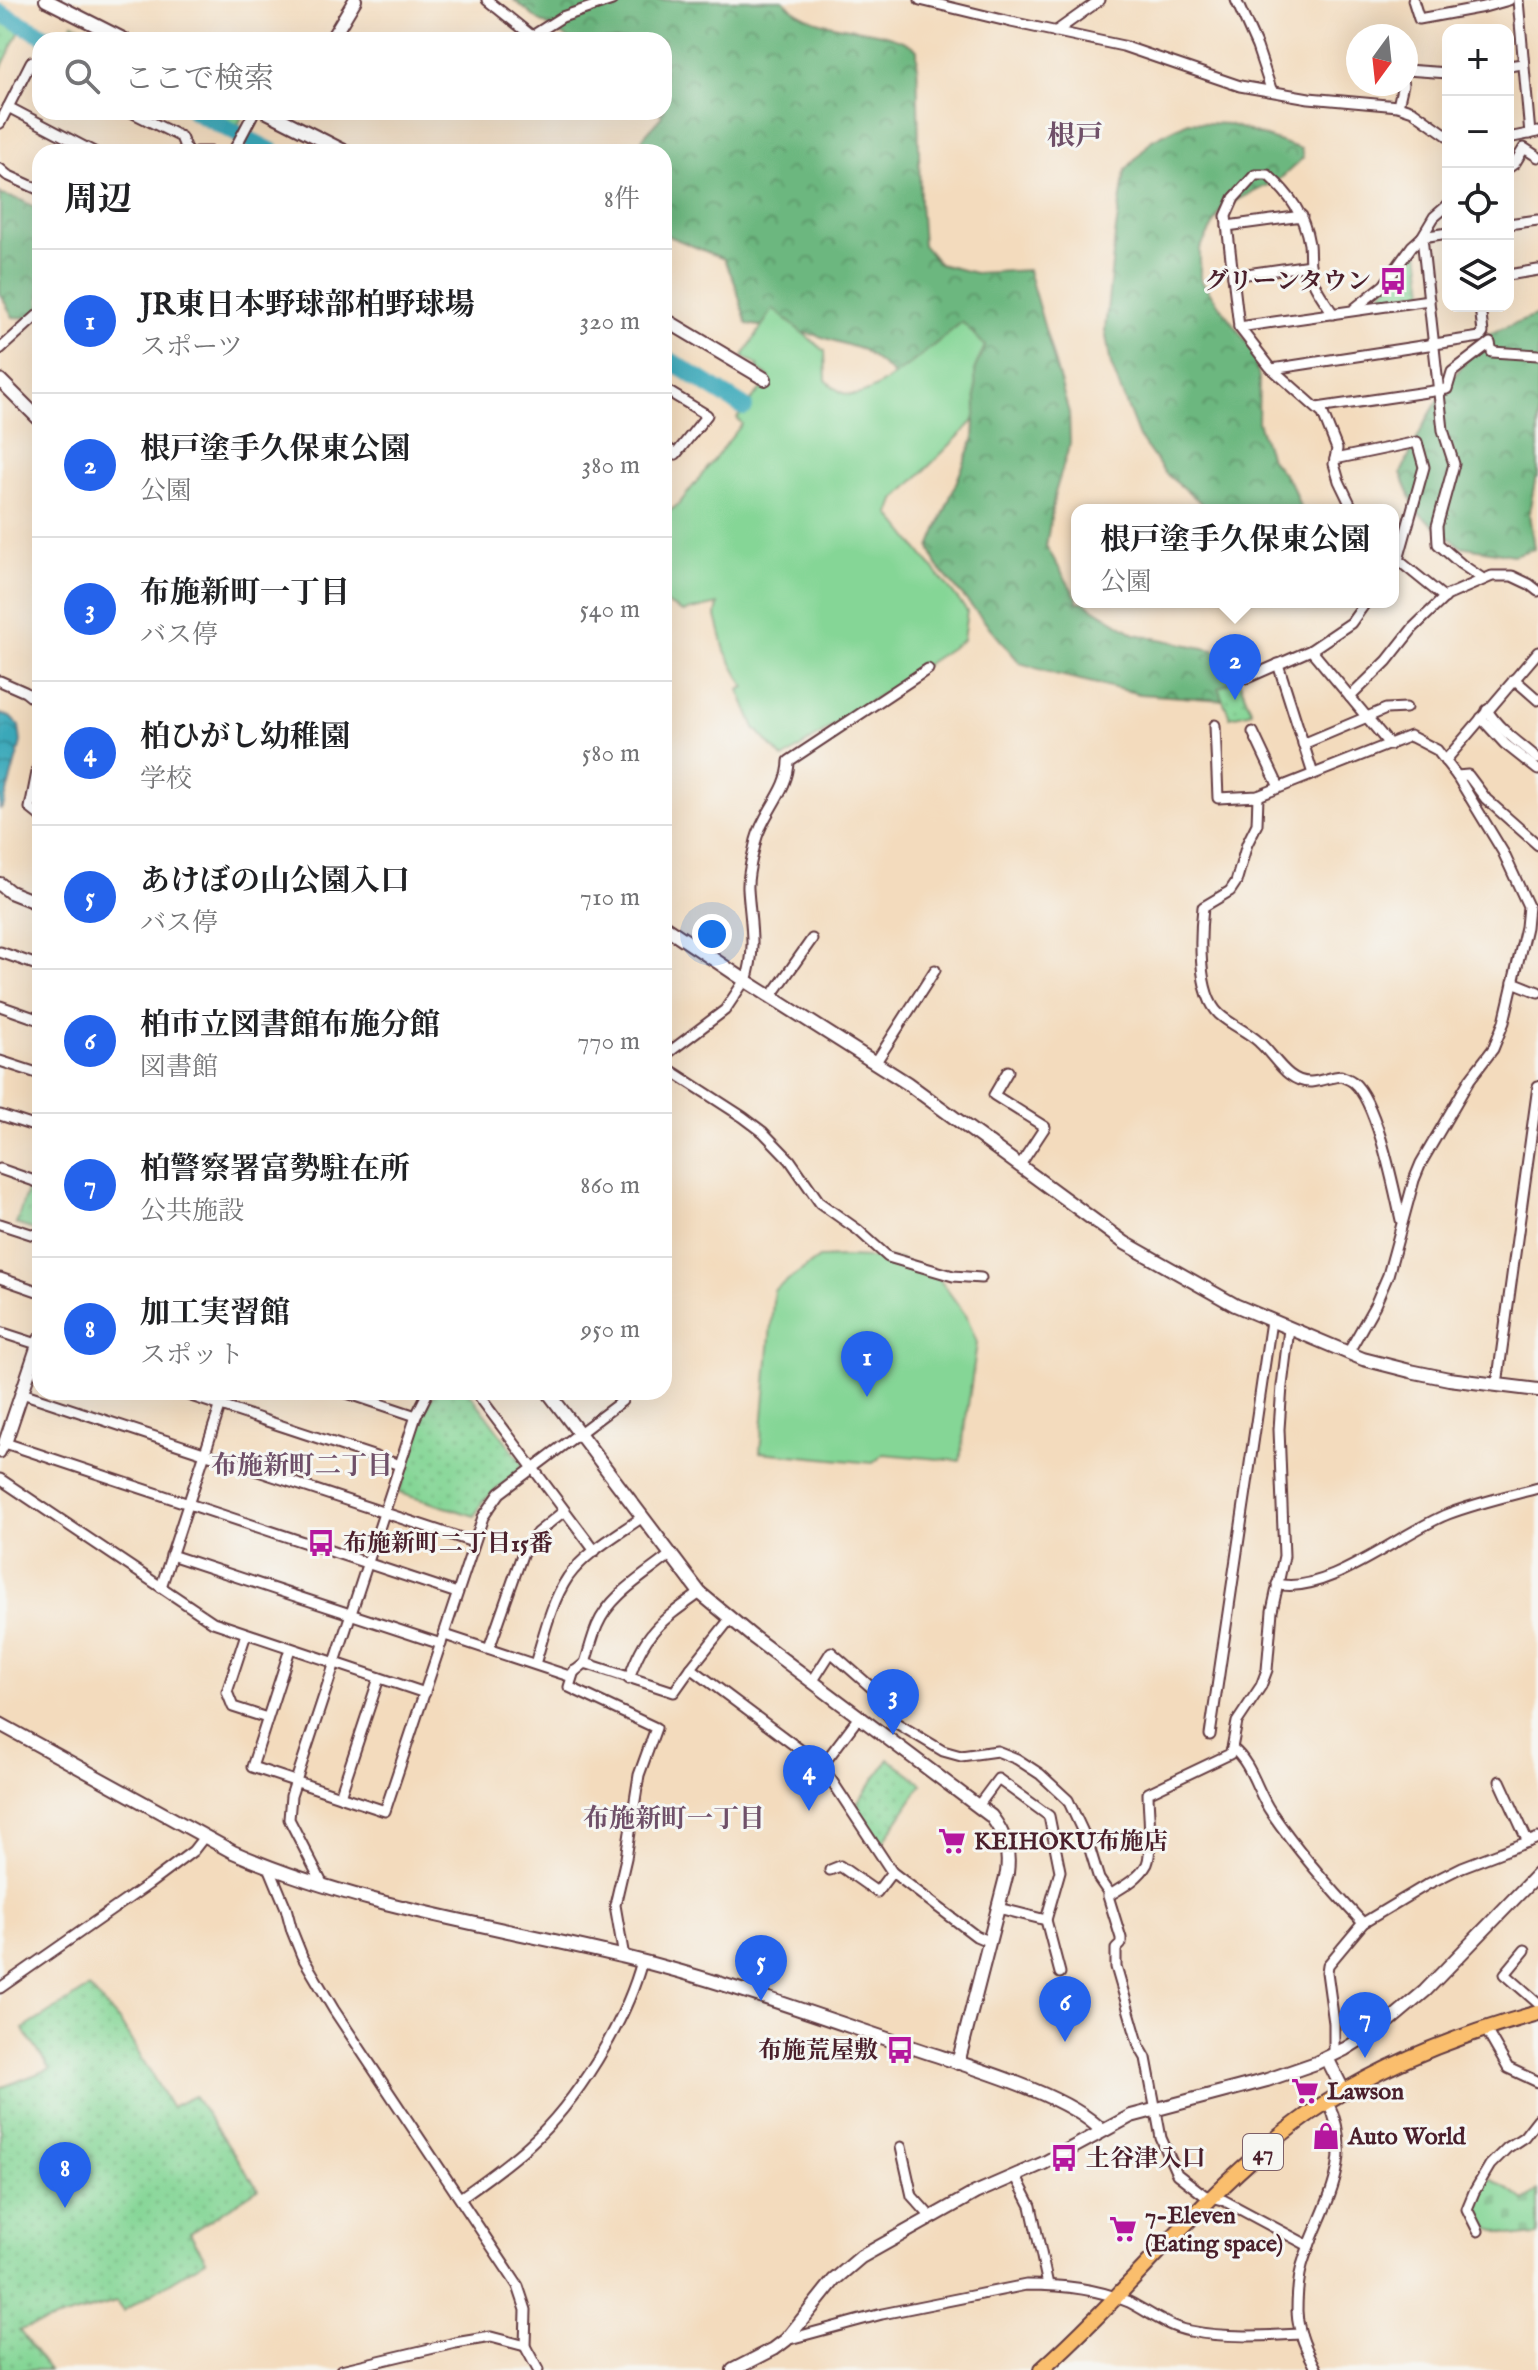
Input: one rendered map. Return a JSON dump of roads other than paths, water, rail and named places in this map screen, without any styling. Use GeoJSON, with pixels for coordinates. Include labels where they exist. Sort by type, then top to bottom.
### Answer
{"type":"FeatureCollection","features":[{"type":"Feature","properties":{"kind":"main road","name":"47"},"geometry":{"type":"LineString","coordinates":[[1041,2370],[1213,2197],[1286,2131],[1344,2092],[1437,2045],[1538,2013]]}},
{"type":"Feature","properties":{"kind":"street"},"geometry":{"type":"LineString","coordinates":[[46,0],[109,32]]}},
{"type":"Feature","properties":{"kind":"street"},"geometry":{"type":"LineString","coordinates":[[336,32],[355,0]]}},
{"type":"Feature","properties":{"kind":"street"},"geometry":{"type":"LineString","coordinates":[[487,0],[527,32]]}},
{"type":"Feature","properties":{"kind":"street"},"geometry":{"type":"LineString","coordinates":[[538,32],[562,17],[612,0]]}},
{"type":"Feature","properties":{"kind":"street"},"geometry":{"type":"LineString","coordinates":[[920,0],[1123,46],[1240,86],[1309,98],[1398,106],[1413,111],[1442,132]]}},
{"type":"Feature","properties":{"kind":"street"},"geometry":{"type":"LineString","coordinates":[[1055,32],[1100,0]]}},
{"type":"Feature","properties":{"kind":"street"},"geometry":{"type":"LineString","coordinates":[[1236,0],[1271,89]]}},
{"type":"Feature","properties":{"kind":"street"},"geometry":{"type":"LineString","coordinates":[[1413,0],[1419,19],[1509,0]]}},
{"type":"Feature","properties":{"kind":"street"},"geometry":{"type":"LineString","coordinates":[[1514,137],[1534,133],[1523,64],[1518,0]]}},
{"type":"Feature","properties":{"kind":"street"},"geometry":{"type":"LineString","coordinates":[[0,123],[32,62]]}},
{"type":"Feature","properties":{"kind":"street"},"geometry":{"type":"LineString","coordinates":[[1514,65],[1523,64]]}},
{"type":"Feature","properties":{"kind":"street"},"geometry":{"type":"LineString","coordinates":[[1418,71],[1442,73]]}},
{"type":"Feature","properties":{"kind":"street"},"geometry":{"type":"LineString","coordinates":[[1398,106],[1400,96]]}},
{"type":"Feature","properties":{"kind":"street"},"geometry":{"type":"LineString","coordinates":[[8,107],[32,120]]}},
{"type":"Feature","properties":{"kind":"street"},"geometry":{"type":"LineString","coordinates":[[33,120],[79,144]]}},
{"type":"Feature","properties":{"kind":"street"},"geometry":{"type":"LineString","coordinates":[[147,120],[181,137],[184,144]]}},
{"type":"Feature","properties":{"kind":"street"},"geometry":{"type":"LineString","coordinates":[[237,144],[250,120]]}},
{"type":"Feature","properties":{"kind":"street"},"geometry":{"type":"LineString","coordinates":[[292,120],[332,144]]}},
{"type":"Feature","properties":{"kind":"street"},"geometry":{"type":"LineString","coordinates":[[1514,142],[1538,157]]}},
{"type":"Feature","properties":{"kind":"street"},"geometry":{"type":"LineString","coordinates":[[1514,164],[1524,148]]}},
{"type":"Feature","properties":{"kind":"street"},"geometry":{"type":"LineString","coordinates":[[0,169],[32,186]]}},
{"type":"Feature","properties":{"kind":"street"},"geometry":{"type":"LineString","coordinates":[[1333,314],[1312,279],[1309,244],[1302,216],[1290,197],[1268,175],[1255,175],[1234,198],[1226,216],[1239,327],[1272,369],[1323,414],[1337,449],[1335,459],[1339,481],[1350,504]]}},
{"type":"Feature","properties":{"kind":"street"},"geometry":{"type":"LineString","coordinates":[[1350,311],[1384,285],[1442,210]]}},
{"type":"Feature","properties":{"kind":"street"},"geometry":{"type":"LineString","coordinates":[[1227,226],[1302,216]]}},
{"type":"Feature","properties":{"kind":"street"},"geometry":{"type":"LineString","coordinates":[[1514,223],[1538,220]]}},
{"type":"Feature","properties":{"kind":"street"},"geometry":{"type":"LineString","coordinates":[[1422,237],[1442,234]]}},
{"type":"Feature","properties":{"kind":"street"},"geometry":{"type":"LineString","coordinates":[[1422,237],[1443,430],[1454,464],[1437,526],[1438,544],[1483,579]]}},
{"type":"Feature","properties":{"kind":"street"},"geometry":{"type":"LineString","coordinates":[[1233,276],[1310,265]]}},
{"type":"Feature","properties":{"kind":"street"},"geometry":{"type":"LineString","coordinates":[[1514,274],[1538,270]]}},
{"type":"Feature","properties":{"kind":"street"},"geometry":{"type":"LineString","coordinates":[[1239,327],[1429,300]]}},
{"type":"Feature","properties":{"kind":"street"},"geometry":{"type":"LineString","coordinates":[[1272,369],[1480,337],[1483,333],[1481,312]]}},
{"type":"Feature","properties":{"kind":"street"},"geometry":{"type":"LineString","coordinates":[[0,349],[32,320]]}},
{"type":"Feature","properties":{"kind":"street"},"geometry":{"type":"LineString","coordinates":[[672,324],[765,379]]}},
{"type":"Feature","properties":{"kind":"street"},"geometry":{"type":"LineString","coordinates":[[1317,408],[1447,389],[1452,372],[1459,364],[1490,343],[1492,352],[1538,355]]}},
{"type":"Feature","properties":{"kind":"street"},"geometry":{"type":"LineString","coordinates":[[0,380],[32,412]]}},
{"type":"Feature","properties":{"kind":"street"},"geometry":{"type":"LineString","coordinates":[[672,394],[707,415],[676,454],[672,451]]}},
{"type":"Feature","properties":{"kind":"street"},"geometry":{"type":"LineString","coordinates":[[1335,459],[1417,442],[1424,467],[1399,556]]}},
{"type":"Feature","properties":{"kind":"street"},"geometry":{"type":"LineString","coordinates":[[1399,564],[1445,598]]}},
{"type":"Feature","properties":{"kind":"street"},"geometry":{"type":"LineString","coordinates":[[1350,697],[1445,598],[1492,576],[1512,576],[1538,591]]}},
{"type":"Feature","properties":{"kind":"street"},"geometry":{"type":"LineString","coordinates":[[1247,678],[1311,650],[1351,623],[1362,608]]}},
{"type":"Feature","properties":{"kind":"street"},"geometry":{"type":"LineString","coordinates":[[1311,650],[1390,745]]}},
{"type":"Feature","properties":{"kind":"street"},"geometry":{"type":"LineString","coordinates":[[1445,761],[1538,652]]}},
{"type":"Feature","properties":{"kind":"street"},"geometry":{"type":"LineString","coordinates":[[1278,664],[1313,774]]}},
{"type":"Feature","properties":{"kind":"street"},"geometry":{"type":"LineString","coordinates":[[672,1050],[725,1010],[746,981],[752,963],[753,921],[747,886],[757,835],[789,777],[789,761],[928,669]]}},
{"type":"Feature","properties":{"kind":"street"},"geometry":{"type":"LineString","coordinates":[[1514,679],[1538,700]]}},
{"type":"Feature","properties":{"kind":"street"},"geometry":{"type":"LineString","coordinates":[[0,681],[32,698]]}},
{"type":"Feature","properties":{"kind":"street"},"geometry":{"type":"LineString","coordinates":[[1303,744],[1386,709],[1406,708]]}},
{"type":"Feature","properties":{"kind":"street"},"geometry":{"type":"LineString","coordinates":[[1484,714],[1538,759]]}},
{"type":"Feature","properties":{"kind":"street"},"geometry":{"type":"LineString","coordinates":[[1484,714],[1505,744],[1538,770]]}},
{"type":"Feature","properties":{"kind":"street"},"geometry":{"type":"LineString","coordinates":[[1215,725],[1218,798],[1258,796],[1410,736],[1437,750],[1457,776],[1503,852],[1528,906],[1504,1022],[1493,1049],[1470,1079],[1421,1163],[1388,1275],[1348,1353]]}},
{"type":"Feature","properties":{"kind":"street"},"geometry":{"type":"LineString","coordinates":[[1253,732],[1279,787]]}},
{"type":"Feature","properties":{"kind":"street"},"geometry":{"type":"LineString","coordinates":[[1457,776],[1468,775],[1486,799],[1538,845]]}},
{"type":"Feature","properties":{"kind":"street"},"geometry":{"type":"LineString","coordinates":[[1258,796],[1257,824],[1247,844],[1236,882],[1230,891],[1203,907],[1199,953],[1210,999],[1215,1010],[1255,1039],[1284,1071],[1304,1082],[1341,1076],[1353,1082],[1362,1092],[1384,1146],[1401,1224]]}},
{"type":"Feature","properties":{"kind":"street"},"geometry":{"type":"LineString","coordinates":[[0,884],[10,892],[32,901]]}},
{"type":"Feature","properties":{"kind":"street"},"geometry":{"type":"LineString","coordinates":[[672,931],[876,1062],[1125,1243],[1235,1305],[1348,1353],[1410,1371],[1538,1390]]}},
{"type":"Feature","properties":{"kind":"street"},"geometry":{"type":"LineString","coordinates":[[771,997],[812,939]]}},
{"type":"Feature","properties":{"kind":"street"},"geometry":{"type":"LineString","coordinates":[[0,952],[32,963]]}},
{"type":"Feature","properties":{"kind":"street"},"geometry":{"type":"LineString","coordinates":[[876,1062],[935,970]]}},
{"type":"Feature","properties":{"kind":"street"},"geometry":{"type":"LineString","coordinates":[[1513,982],[1538,992]]}},
{"type":"Feature","properties":{"kind":"street"},"geometry":{"type":"LineString","coordinates":[[0,1006],[32,1017]]}},
{"type":"Feature","properties":{"kind":"street"},"geometry":{"type":"LineString","coordinates":[[0,1061],[32,1071]]}},
{"type":"Feature","properties":{"kind":"street"},"geometry":{"type":"LineString","coordinates":[[672,1071],[763,1132],[790,1160],[820,1203],[858,1230],[888,1257],[953,1276],[981,1278]]}},
{"type":"Feature","properties":{"kind":"street"},"geometry":{"type":"LineString","coordinates":[[1008,1071],[994,1095],[1045,1127],[1020,1165]]}},
{"type":"Feature","properties":{"kind":"street"},"geometry":{"type":"LineString","coordinates":[[1497,1385],[1538,1086]]}},
{"type":"Feature","properties":{"kind":"street"},"geometry":{"type":"LineString","coordinates":[[0,1115],[32,1125]]}},
{"type":"Feature","properties":{"kind":"street"},"geometry":{"type":"LineString","coordinates":[[0,1169],[32,1180]]}},
{"type":"Feature","properties":{"kind":"street"},"geometry":{"type":"LineString","coordinates":[[0,1224],[32,1234]]}},
{"type":"Feature","properties":{"kind":"street"},"geometry":{"type":"LineString","coordinates":[[0,1278],[32,1289]]}},
{"type":"Feature","properties":{"kind":"street"},"geometry":{"type":"LineString","coordinates":[[1210,1735],[1271,1321]]}},
{"type":"Feature","properties":{"kind":"street"},"geometry":{"type":"LineString","coordinates":[[1110,1895],[1132,1881],[1148,1862],[1148,1793],[1230,1754],[1237,1722],[1267,1670],[1272,1611],[1284,1556],[1279,1429],[1289,1329]]}},
{"type":"Feature","properties":{"kind":"street"},"geometry":{"type":"LineString","coordinates":[[0,1332],[32,1341]]}},
{"type":"Feature","properties":{"kind":"street"},"geometry":{"type":"LineString","coordinates":[[32,1364],[3,1448],[457,1593]]}},
{"type":"Feature","properties":{"kind":"street"},"geometry":{"type":"LineString","coordinates":[[22,1393],[32,1396]]}},
{"type":"Feature","properties":{"kind":"street"},"geometry":{"type":"LineString","coordinates":[[43,1400],[473,1542]]}},
{"type":"Feature","properties":{"kind":"street"},"geometry":{"type":"LineString","coordinates":[[203,1400],[400,1465]]}},
{"type":"Feature","properties":{"kind":"street"},"geometry":{"type":"LineString","coordinates":[[161,1587],[223,1400]]}},
{"type":"Feature","properties":{"kind":"street"},"geometry":{"type":"LineString","coordinates":[[381,1400],[416,1416]]}},
{"type":"Feature","properties":{"kind":"street"},"geometry":{"type":"LineString","coordinates":[[323,1885],[289,1819],[288,1810],[416,1416],[424,1400]]}},
{"type":"Feature","properties":{"kind":"street"},"geometry":{"type":"LineString","coordinates":[[482,1400],[595,1551]]}},
{"type":"Feature","properties":{"kind":"street"},"geometry":{"type":"LineString","coordinates":[[554,1400],[700,1593],[812,1682],[991,1816],[1006,1842],[1009,1857],[1007,1873],[958,2063]]}},
{"type":"Feature","properties":{"kind":"street"},"geometry":{"type":"LineString","coordinates":[[290,1649],[252,1767],[385,1811],[473,1542],[491,1504],[500,1493],[621,1400]]}},
{"type":"Feature","properties":{"kind":"street"},"geometry":{"type":"LineString","coordinates":[[0,1479],[213,1622],[425,1693]]}},
{"type":"Feature","properties":{"kind":"street"},"geometry":{"type":"LineString","coordinates":[[1277,1584],[1308,1583],[1340,1573],[1446,1515],[1538,1488]]}},
{"type":"Feature","properties":{"kind":"street"},"geometry":{"type":"LineString","coordinates":[[489,1649],[523,1552],[537,1533],[564,1511]]}},
{"type":"Feature","properties":{"kind":"street"},"geometry":{"type":"LineString","coordinates":[[535,1664],[562,1588],[574,1570],[641,1518]]}},
{"type":"Feature","properties":{"kind":"street"},"geometry":{"type":"LineString","coordinates":[[171,1555],[351,1614],[489,1649],[569,1676],[585,1663],[597,1626],[616,1598],[670,1555]]}},
{"type":"Feature","properties":{"kind":"street"},"geometry":{"type":"LineString","coordinates":[[629,1679],[643,1643],[651,1632],[700,1593]]}},
{"type":"Feature","properties":{"kind":"street"},"geometry":{"type":"LineString","coordinates":[[585,1663],[674,1692],[730,1619]]}},
{"type":"Feature","properties":{"kind":"street"},"geometry":{"type":"LineString","coordinates":[[246,1634],[227,1692],[233,1707],[267,1718]]}},
{"type":"Feature","properties":{"kind":"street"},"geometry":{"type":"LineString","coordinates":[[812,1682],[831,1652],[872,1688],[893,1721],[943,1751],[961,1756],[997,1751],[1017,1759],[1040,1774],[1068,1800],[1088,1843],[1099,1879],[1110,1895],[1121,1938],[1121,1944],[1116,1949],[1116,1967],[1139,2046],[1146,2058],[1161,2138],[1177,2174],[1204,2195],[1309,2246]]}},
{"type":"Feature","properties":{"kind":"street"},"geometry":{"type":"LineString","coordinates":[[691,1668],[822,1766],[892,1872],[976,1936],[990,1942]]}},
{"type":"Feature","properties":{"kind":"street"},"geometry":{"type":"LineString","coordinates":[[574,1671],[569,1687],[656,1728],[639,1775],[615,1905],[624,1957]]}},
{"type":"Feature","properties":{"kind":"street"},"geometry":{"type":"LineString","coordinates":[[340,1796],[379,1678]]}},
{"type":"Feature","properties":{"kind":"street"},"geometry":{"type":"LineString","coordinates":[[822,1766],[859,1717]]}},
{"type":"Feature","properties":{"kind":"street"},"geometry":{"type":"LineString","coordinates":[[0,1724],[204,1837],[269,1867],[402,1907],[642,1961],[743,1990],[1040,2094],[1087,2117],[1101,2130]]}},
{"type":"Feature","properties":{"kind":"street"},"geometry":{"type":"LineString","coordinates":[[1232,1748],[1241,1755],[1269,1810],[1333,1891],[1363,1923]]}},
{"type":"Feature","properties":{"kind":"street"},"geometry":{"type":"LineString","coordinates":[[978,1806],[998,1779],[1049,1816],[1060,1871],[1046,1920],[1060,1973]]}},
{"type":"Feature","properties":{"kind":"street"},"geometry":{"type":"LineString","coordinates":[[1500,1781],[1528,1842]]}},
{"type":"Feature","properties":{"kind":"street"},"geometry":{"type":"LineString","coordinates":[[0,1988],[149,1884],[193,1851],[204,1837]]}},
{"type":"Feature","properties":{"kind":"street"},"geometry":{"type":"LineString","coordinates":[[1344,2092],[1330,2057],[1334,2023],[1328,1965],[1363,1923],[1451,1872],[1538,1838]]}},
{"type":"Feature","properties":{"kind":"street"},"geometry":{"type":"LineString","coordinates":[[830,1870],[840,1866],[877,1892],[892,1872]]}},
{"type":"Feature","properties":{"kind":"street"},"geometry":{"type":"LineString","coordinates":[[269,1867],[302,1956],[334,2010],[518,2286],[526,2310],[525,2346],[538,2370]]}},
{"type":"Feature","properties":{"kind":"street"},"geometry":{"type":"LineString","coordinates":[[733,2370],[786,2340],[834,2280],[861,2257],[975,2193],[1044,2163],[1131,2116],[1267,2080],[1330,2057],[1387,2023],[1425,1991],[1538,1874]]}},
{"type":"Feature","properties":{"kind":"street"},"geometry":{"type":"LineString","coordinates":[[998,1908],[1046,1920]]}},
{"type":"Feature","properties":{"kind":"street"},"geometry":{"type":"LineString","coordinates":[[1525,1950],[1505,1974],[1538,2003]]}},
{"type":"Feature","properties":{"kind":"street"},"geometry":{"type":"LineString","coordinates":[[460,2198],[530,2144],[566,2104],[624,2014],[642,1961]]}},
{"type":"Feature","properties":{"kind":"street"},"geometry":{"type":"LineString","coordinates":[[1485,2028],[1508,2068],[1538,2082]]}},
{"type":"Feature","properties":{"kind":"street"},"geometry":{"type":"LineString","coordinates":[[1317,2370],[1301,2334],[1297,2310],[1302,2264],[1331,2197],[1338,2170],[1340,2149],[1336,2118],[1328,2102]]}},
{"type":"Feature","properties":{"kind":"street"},"geometry":{"type":"LineString","coordinates":[[1478,2231],[1467,2209],[1474,2192],[1490,2165],[1524,2137],[1538,2119]]}},
{"type":"Feature","properties":{"kind":"street"},"geometry":{"type":"LineString","coordinates":[[901,2147],[912,2196],[931,2217]]}},
{"type":"Feature","properties":{"kind":"street"},"geometry":{"type":"LineString","coordinates":[[1015,2175],[1031,2206],[1048,2285]]}},
{"type":"Feature","properties":{"kind":"street"},"geometry":{"type":"LineString","coordinates":[[786,2340],[882,2314],[1026,2285],[1084,2288],[1115,2298],[1189,2331],[1259,2336],[1301,2334]]}},
{"type":"Feature","properties":{"kind":"street"},"geometry":{"type":"LineString","coordinates":[[341,2370],[491,2337],[525,2346]]}},
{"type":"Feature","properties":{"kind":"water"},"geometry":{"type":"Polygon","coordinates":[[[0,714],[10,717],[19,726],[21,742],[0,809],[0,714]]]}},
{"type":"Feature","properties":{"kind":"waterway"},"geometry":{"type":"LineString","coordinates":[[0,13],[37,32]]}},
{"type":"Feature","properties":{"kind":"waterway"},"geometry":{"type":"LineString","coordinates":[[211,120],[257,144]]}},
{"type":"Feature","properties":{"kind":"waterway"},"geometry":{"type":"LineString","coordinates":[[672,362],[744,407]]}},
{"type":"Feature","properties":{"kind":"place","name":"グリーンタウン"},"geometry":{"type":"Point","coordinates":[1393,281]}},
{"type":"Feature","properties":{"kind":"place","name":"根戸塗手久保東公園"},"geometry":{"type":"Point","coordinates":[1235,700]}},
{"type":"Feature","properties":{"kind":"place","name":"JR東日本野球部柏野球場"},"geometry":{"type":"Point","coordinates":[867,1397]}},
{"type":"Feature","properties":{"kind":"place","name":"布施新町二丁目15番"},"geometry":{"type":"Point","coordinates":[321,1543]}},
{"type":"Feature","properties":{"kind":"place","name":"布施新町一丁目"},"geometry":{"type":"Point","coordinates":[893,1735]}},
{"type":"Feature","properties":{"kind":"place","name":"柏ひがし幼稚園"},"geometry":{"type":"Point","coordinates":[809,1811]}},
{"type":"Feature","properties":{"kind":"place","name":"KEIHOKU布施店"},"geometry":{"type":"Point","coordinates":[952,1841]}},
{"type":"Feature","properties":{"kind":"place","name":"あけぼの山公園入口"},"geometry":{"type":"Point","coordinates":[761,2001]}},
{"type":"Feature","properties":{"kind":"place","name":"柏市立図書館布施分館"},"geometry":{"type":"Point","coordinates":[1065,2042]}},
{"type":"Feature","properties":{"kind":"place","name":"布施荒屋敷"},"geometry":{"type":"Point","coordinates":[900,2050]}},
{"type":"Feature","properties":{"kind":"place","name":"柏警察署富勢駐在所"},"geometry":{"type":"Point","coordinates":[1365,2058]}},
{"type":"Feature","properties":{"kind":"place","name":"Lawson"},"geometry":{"type":"Point","coordinates":[1305,2091]}},
{"type":"Feature","properties":{"kind":"place","name":"Auto World"},"geometry":{"type":"Point","coordinates":[1326,2136]}},
{"type":"Feature","properties":{"kind":"place","name":"土谷津入口"},"geometry":{"type":"Point","coordinates":[1064,2158]}},
{"type":"Feature","properties":{"kind":"place","name":"加工実習館"},"geometry":{"type":"Point","coordinates":[65,2208]}},
{"type":"Feature","properties":{"kind":"place","name":"7-Eleven (Eating space)"},"geometry":{"type":"Point","coordinates":[1123,2229]}},
{"type":"Feature","properties":{"kind":"district","name":"根戸"},"geometry":{"type":"Point","coordinates":[1075,135]}},
{"type":"Feature","properties":{"kind":"district","name":"布施新町二丁目"},"geometry":{"type":"Point","coordinates":[302,1465]}},
{"type":"Feature","properties":{"kind":"district","name":"布施新町一丁目"},"geometry":{"type":"Point","coordinates":[674,1818]}}]}
